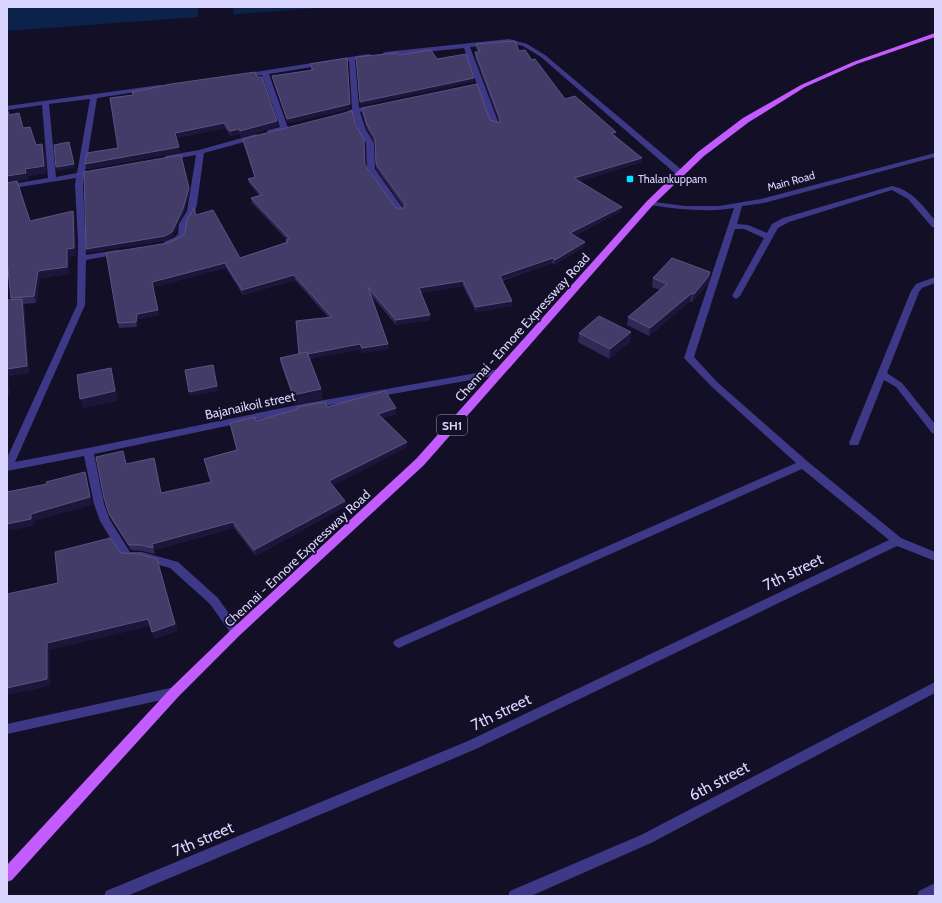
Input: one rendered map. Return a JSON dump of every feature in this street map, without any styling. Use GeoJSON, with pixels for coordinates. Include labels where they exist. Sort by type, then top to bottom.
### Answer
{"type":"FeatureCollection","features":[{"type":"Feature","properties":{"kind":"main road","name":"Chennai - Ennore Expressway Road"},"geometry":{"type":"LineString","coordinates":[[7,875],[175,692],[236,632],[420,462],[650,203],[680,172],[720,138],[746,120],[803,86],[855,63],[935,35]]}},
{"type":"Feature","properties":{"kind":"street"},"geometry":{"type":"LineString","coordinates":[[234,77],[352,58],[509,41],[525,45],[543,56],[680,172]]}},
{"type":"Feature","properties":{"kind":"street"},"geometry":{"type":"LineString","coordinates":[[466,45],[495,124]]}},
{"type":"Feature","properties":{"kind":"street"},"geometry":{"type":"LineString","coordinates":[[352,58],[356,111],[362,130],[370,142],[371,169],[400,210]]}},
{"type":"Feature","properties":{"kind":"street"},"geometry":{"type":"LineString","coordinates":[[158,160],[200,152],[288,128],[265,73]]}},
{"type":"Feature","properties":{"kind":"street"},"geometry":{"type":"LineString","coordinates":[[472,86],[480,84]]}},
{"type":"Feature","properties":{"kind":"street"},"geometry":{"type":"LineString","coordinates":[[7,108],[164,86]]}},
{"type":"Feature","properties":{"kind":"street"},"geometry":{"type":"LineString","coordinates":[[8,467],[81,305],[82,258],[80,175],[94,96]]}},
{"type":"Feature","properties":{"kind":"street"},"geometry":{"type":"LineString","coordinates":[[45,103],[52,179]]}},
{"type":"Feature","properties":{"kind":"street"},"geometry":{"type":"LineString","coordinates":[[341,114],[379,106]]}},
{"type":"Feature","properties":{"kind":"street"},"geometry":{"type":"LineString","coordinates":[[161,245],[169,244],[178,239],[182,234],[181,229],[183,222],[191,211],[200,152]]}},
{"type":"Feature","properties":{"kind":"street","name":"Main Road"},"geometry":{"type":"LineString","coordinates":[[650,203],[685,208],[719,208],[739,205],[761,201],[935,155]]}},
{"type":"Feature","properties":{"kind":"street"},"geometry":{"type":"LineString","coordinates":[[7,187],[94,172]]}},
{"type":"Feature","properties":{"kind":"street"},"geometry":{"type":"LineString","coordinates":[[736,296],[775,226],[786,220],[892,188],[903,191],[935,225]]}},
{"type":"Feature","properties":{"kind":"street"},"geometry":{"type":"LineString","coordinates":[[739,205],[688,358],[714,384],[803,464],[897,541],[935,557]]}},
{"type":"Feature","properties":{"kind":"street"},"geometry":{"type":"LineString","coordinates":[[732,226],[745,227],[769,237]]}},
{"type":"Feature","properties":{"kind":"street"},"geometry":{"type":"LineString","coordinates":[[82,258],[130,250]]}},
{"type":"Feature","properties":{"kind":"street"},"geometry":{"type":"LineString","coordinates":[[854,444],[881,373],[915,291],[919,286],[935,280]]}},
{"type":"Feature","properties":{"kind":"street","name":"Bajanaikoil street"},"geometry":{"type":"LineString","coordinates":[[8,467],[88,452],[302,407],[499,372]]}},
{"type":"Feature","properties":{"kind":"street"},"geometry":{"type":"LineString","coordinates":[[881,373],[899,384],[935,431]]}},
{"type":"Feature","properties":{"kind":"street"},"geometry":{"type":"LineString","coordinates":[[88,452],[103,515],[127,556],[142,556],[174,565],[214,601],[236,632]]}},
{"type":"Feature","properties":{"kind":"street"},"geometry":{"type":"LineString","coordinates":[[399,643],[803,464]]}},
{"type":"Feature","properties":{"kind":"street","name":"7th street"},"geometry":{"type":"LineString","coordinates":[[111,896],[472,745],[897,541]]}},
{"type":"Feature","properties":{"kind":"street","name":"6th street"},"geometry":{"type":"LineString","coordinates":[[515,896],[646,839],[935,687]]}},
{"type":"Feature","properties":{"kind":"street"},"geometry":{"type":"LineString","coordinates":[[7,729],[175,692]]}},
{"type":"Feature","properties":{"kind":"street"},"geometry":{"type":"LineString","coordinates":[[924,896],[935,890]]}},
{"type":"Feature","properties":{"kind":"water"},"geometry":{"type":"Polygon","coordinates":[[[7,7],[334,7],[7,31],[7,7]]]}},
{"type":"Feature","properties":{"kind":"pier"},"geometry":{"type":"Polygon","coordinates":[[[198,7],[233,7],[234,16],[198,19],[198,7]]]}},
{"type":"Feature","properties":{"kind":"building"},"geometry":{"type":"Polygon","coordinates":[[[515,41],[519,51],[525,50],[532,60],[535,59],[565,99],[575,96],[616,132],[611,133],[642,158],[574,178],[622,207],[570,233],[585,242],[555,260],[553,258],[500,276],[512,301],[476,307],[463,281],[419,288],[430,315],[396,320],[368,287],[388,344],[362,348],[360,344],[308,354],[307,352],[299,354],[296,321],[332,317],[294,275],[242,290],[225,263],[152,282],[158,310],[137,314],[136,322],[118,323],[106,253],[168,243],[181,237],[185,232],[187,220],[194,208],[196,215],[213,210],[240,258],[288,242],[286,240],[290,239],[251,198],[262,195],[248,179],[255,177],[243,139],[352,111],[356,126],[364,139],[365,165],[396,208],[404,208],[405,204],[376,164],[375,138],[367,125],[362,108],[477,84],[490,120],[499,123],[500,119],[475,52],[480,52],[476,44],[515,41]]]}},
{"type":"Feature","properties":{"kind":"building"},"geometry":{"type":"Polygon","coordinates":[[[431,50],[437,59],[466,54],[474,78],[360,102],[356,57],[397,53],[399,55],[431,50]]]}},
{"type":"Feature","properties":{"kind":"building"},"geometry":{"type":"Polygon","coordinates":[[[347,58],[350,104],[287,119],[272,76],[313,70],[310,64],[347,58]]]}},
{"type":"Feature","properties":{"kind":"building"},"geometry":{"type":"Polygon","coordinates":[[[255,72],[257,77],[262,77],[277,121],[240,131],[239,129],[230,131],[224,123],[175,133],[179,147],[85,164],[87,153],[118,148],[110,98],[133,95],[132,92],[171,84],[255,72]]]}},
{"type":"Feature","properties":{"kind":"building"},"geometry":{"type":"Polygon","coordinates":[[[7,108],[9,115],[19,113],[23,128],[30,127],[36,145],[42,144],[44,166],[25,169],[26,173],[7,176],[7,108]]]}},
{"type":"Feature","properties":{"kind":"building"},"geometry":{"type":"Polygon","coordinates":[[[69,142],[74,164],[56,167],[54,145],[69,142]]]}},
{"type":"Feature","properties":{"kind":"building"},"geometry":{"type":"Polygon","coordinates":[[[181,155],[189,188],[183,209],[172,232],[165,236],[86,249],[84,172],[181,155]]]}},
{"type":"Feature","properties":{"kind":"building"},"geometry":{"type":"Polygon","coordinates":[[[17,181],[30,221],[73,211],[74,248],[67,249],[67,267],[38,271],[34,296],[11,298],[7,260],[7,183],[17,181]]]}},
{"type":"Feature","properties":{"kind":"building"},"geometry":{"type":"Polygon","coordinates":[[[672,258],[710,272],[708,277],[694,294],[692,293],[650,328],[628,317],[667,284],[653,278],[672,258]]]}},
{"type":"Feature","properties":{"kind":"building"},"geometry":{"type":"Polygon","coordinates":[[[22,299],[27,366],[7,369],[7,300],[22,299]]]}},
{"type":"Feature","properties":{"kind":"building"},"geometry":{"type":"Polygon","coordinates":[[[599,316],[631,332],[610,349],[579,333],[599,316]]]}},
{"type":"Feature","properties":{"kind":"building"},"geometry":{"type":"Polygon","coordinates":[[[307,352],[321,389],[293,395],[280,358],[307,352]]]}},
{"type":"Feature","properties":{"kind":"building"},"geometry":{"type":"Polygon","coordinates":[[[213,365],[217,386],[189,392],[185,370],[213,365]]]}},
{"type":"Feature","properties":{"kind":"building"},"geometry":{"type":"Polygon","coordinates":[[[111,368],[115,391],[80,399],[77,375],[111,368]]]}},
{"type":"Feature","properties":{"kind":"building"},"geometry":{"type":"Polygon","coordinates":[[[385,391],[396,408],[378,414],[407,442],[329,481],[345,501],[254,550],[233,522],[152,544],[153,548],[141,545],[129,545],[109,514],[104,498],[96,457],[123,451],[126,464],[154,458],[161,493],[211,482],[204,459],[237,450],[230,423],[255,417],[256,421],[298,409],[297,407],[325,402],[327,407],[385,391]]]}},
{"type":"Feature","properties":{"kind":"building"},"geometry":{"type":"Polygon","coordinates":[[[85,472],[90,497],[31,514],[31,519],[7,524],[7,492],[47,484],[46,482],[85,472]]]}},
{"type":"Feature","properties":{"kind":"building"},"geometry":{"type":"Polygon","coordinates":[[[110,538],[121,553],[139,554],[157,559],[175,624],[152,632],[148,619],[47,643],[47,679],[7,688],[7,594],[58,583],[55,552],[110,538]]]}},
{"type":"Feature","properties":{"kind":"place","name":"Thalankuppam"},"geometry":{"type":"Point","coordinates":[630,179]}}]}
